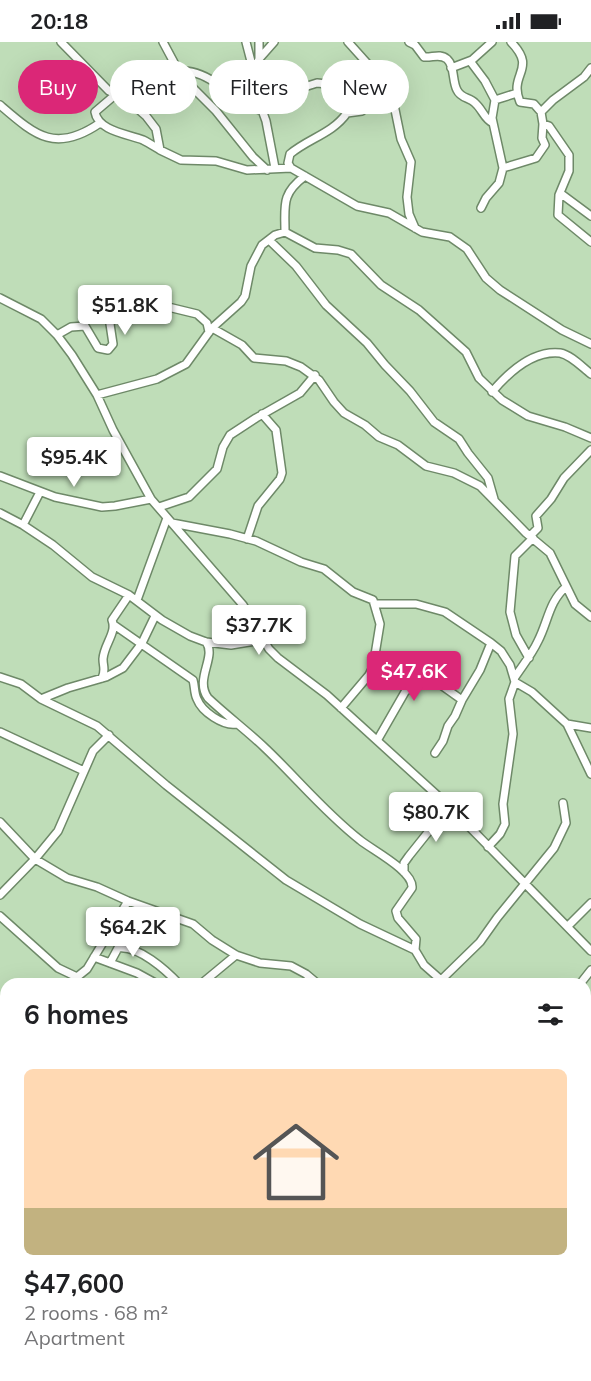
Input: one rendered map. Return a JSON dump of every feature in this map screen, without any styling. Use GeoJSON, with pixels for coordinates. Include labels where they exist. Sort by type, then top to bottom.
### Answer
{"type":"FeatureCollection","features":[{"type":"Feature","properties":{"kind":"street"},"geometry":{"type":"LineString","coordinates":[[61,42],[110,91]]}},
{"type":"Feature","properties":{"kind":"street"},"geometry":{"type":"LineString","coordinates":[[163,42],[173,60]]}},
{"type":"Feature","properties":{"kind":"street"},"geometry":{"type":"LineString","coordinates":[[246,42],[251,60]]}},
{"type":"Feature","properties":{"kind":"street"},"geometry":{"type":"LineString","coordinates":[[259,42],[259,59]]}},
{"type":"Feature","properties":{"kind":"street"},"geometry":{"type":"LineString","coordinates":[[259,59],[274,42]]}},
{"type":"Feature","properties":{"kind":"street"},"geometry":{"type":"LineString","coordinates":[[348,42],[384,82],[392,95],[401,139],[411,162],[407,197],[416,230]]}},
{"type":"Feature","properties":{"kind":"street"},"geometry":{"type":"LineString","coordinates":[[409,42],[415,45],[424,57],[443,57],[450,63],[455,86],[460,95],[474,101],[487,121],[494,123]]}},
{"type":"Feature","properties":{"kind":"street"},"geometry":{"type":"LineString","coordinates":[[503,168],[536,158],[545,145],[542,138],[541,112],[534,104],[520,102],[517,93],[516,84],[524,64],[523,57],[511,42]]}},
{"type":"Feature","properties":{"kind":"street"},"geometry":{"type":"LineString","coordinates":[[452,68],[470,61],[478,55],[486,43]]}},
{"type":"Feature","properties":{"kind":"street"},"geometry":{"type":"LineString","coordinates":[[470,61],[485,81],[495,100],[494,123],[503,168],[499,183],[481,208]]}},
{"type":"Feature","properties":{"kind":"street"},"geometry":{"type":"LineString","coordinates":[[541,112],[591,68]]}},
{"type":"Feature","properties":{"kind":"street"},"geometry":{"type":"LineString","coordinates":[[309,86],[317,83],[357,87],[365,93],[365,106],[362,111],[349,111],[337,126],[322,132],[290,154],[288,163],[291,168],[351,204],[389,213],[416,230],[442,234],[458,242],[473,256],[486,278],[500,290],[562,330],[591,344]]}},
{"type":"Feature","properties":{"kind":"street"},"geometry":{"type":"LineString","coordinates":[[197,93],[216,111],[239,142],[271,169]]}},
{"type":"Feature","properties":{"kind":"street"},"geometry":{"type":"LineString","coordinates":[[495,100],[517,93]]}},
{"type":"Feature","properties":{"kind":"street"},"geometry":{"type":"LineString","coordinates":[[110,99],[95,112],[100,123],[181,160],[216,161],[247,170],[291,168]]}},
{"type":"Feature","properties":{"kind":"street"},"geometry":{"type":"LineString","coordinates":[[0,105],[26,127],[48,139],[55,140],[76,135],[100,123]]}},
{"type":"Feature","properties":{"kind":"street"},"geometry":{"type":"LineString","coordinates":[[144,114],[153,123],[160,150]]}},
{"type":"Feature","properties":{"kind":"street"},"geometry":{"type":"LineString","coordinates":[[263,114],[271,169]]}},
{"type":"Feature","properties":{"kind":"street"},"geometry":{"type":"LineString","coordinates":[[543,124],[549,126],[570,155],[568,178],[560,193],[558,215],[591,242]]}},
{"type":"Feature","properties":{"kind":"street"},"geometry":{"type":"LineString","coordinates":[[285,232],[286,196],[305,176]]}},
{"type":"Feature","properties":{"kind":"street"},"geometry":{"type":"LineString","coordinates":[[560,193],[591,216]]}},
{"type":"Feature","properties":{"kind":"street"},"geometry":{"type":"LineString","coordinates":[[97,395],[157,379],[174,372],[190,360],[210,330],[245,296],[255,258],[262,245],[285,232]]}},
{"type":"Feature","properties":{"kind":"street"},"geometry":{"type":"LineString","coordinates":[[285,232],[315,248],[339,250],[351,254],[381,285],[419,310],[466,352],[474,372],[492,392],[514,409],[591,438]]}},
{"type":"Feature","properties":{"kind":"street"},"geometry":{"type":"LineString","coordinates":[[269,240],[296,266],[326,305],[411,391],[434,422],[459,439],[488,478],[494,499]]}},
{"type":"Feature","properties":{"kind":"street"},"geometry":{"type":"LineString","coordinates":[[0,298],[41,319],[57,335],[97,395],[113,430],[151,499],[243,605],[262,640],[278,658],[327,695],[378,739],[449,806],[591,951]]}},
{"type":"Feature","properties":{"kind":"street"},"geometry":{"type":"LineString","coordinates":[[57,335],[70,327],[85,326],[98,348],[108,350],[113,344],[110,324],[114,315],[154,305],[197,314],[207,323],[210,330],[242,345],[254,358],[290,362],[315,375],[334,402],[348,416],[365,425],[378,437],[398,445],[422,464],[462,476],[480,486],[543,546],[555,561],[575,604],[591,616]]}},
{"type":"Feature","properties":{"kind":"street"},"geometry":{"type":"LineString","coordinates":[[492,392],[513,371],[530,359],[544,355],[561,353],[591,374]]}},
{"type":"Feature","properties":{"kind":"street"},"geometry":{"type":"LineString","coordinates":[[159,507],[189,497],[217,469],[226,440],[262,414],[300,393],[315,375]]}},
{"type":"Feature","properties":{"kind":"street"},"geometry":{"type":"LineString","coordinates":[[247,538],[258,506],[280,479],[282,473],[276,430],[262,414]]}},
{"type":"Feature","properties":{"kind":"street"},"geometry":{"type":"LineString","coordinates":[[529,658],[516,635],[510,612],[515,556],[538,528],[536,516],[551,499],[564,478],[591,450]]}},
{"type":"Feature","properties":{"kind":"street"},"geometry":{"type":"LineString","coordinates":[[0,476],[40,492],[102,507],[151,499]]}},
{"type":"Feature","properties":{"kind":"street"},"geometry":{"type":"LineString","coordinates":[[23,525],[40,492]]}},
{"type":"Feature","properties":{"kind":"street"},"geometry":{"type":"LineString","coordinates":[[0,513],[53,545],[92,577],[129,595],[155,616],[190,636],[206,642],[231,645],[262,640]]}},
{"type":"Feature","properties":{"kind":"street"},"geometry":{"type":"LineString","coordinates":[[169,519],[247,538],[278,550],[301,562],[324,569],[349,589],[370,598],[375,604],[380,624],[373,667],[369,675],[340,708]]}},
{"type":"Feature","properties":{"kind":"street"},"geometry":{"type":"LineString","coordinates":[[137,600],[169,519]]}},
{"type":"Feature","properties":{"kind":"street"},"geometry":{"type":"LineString","coordinates":[[488,847],[500,834],[505,824],[503,804],[513,734],[509,699],[515,679],[539,638],[557,594],[566,587]]}},
{"type":"Feature","properties":{"kind":"street"},"geometry":{"type":"LineString","coordinates":[[102,678],[105,671],[103,658],[105,649],[114,625],[112,620],[129,595]]}},
{"type":"Feature","properties":{"kind":"street"},"geometry":{"type":"LineString","coordinates":[[375,604],[416,604],[445,612],[491,643],[506,659],[515,679],[567,724],[591,774]]}},
{"type":"Feature","properties":{"kind":"street"},"geometry":{"type":"LineString","coordinates":[[41,699],[102,678],[123,668],[141,643],[155,616]]}},
{"type":"Feature","properties":{"kind":"street"},"geometry":{"type":"LineString","coordinates":[[114,625],[193,681],[197,700],[211,715],[225,724],[236,724]]}},
{"type":"Feature","properties":{"kind":"street"},"geometry":{"type":"LineString","coordinates":[[206,642],[210,649],[204,675],[204,692],[236,724],[264,747],[335,819],[404,872],[412,883],[412,888],[396,911],[398,918],[416,939],[415,950]]}},
{"type":"Feature","properties":{"kind":"street"},"geometry":{"type":"LineString","coordinates":[[435,753],[480,670],[491,643]]}},
{"type":"Feature","properties":{"kind":"street"},"geometry":{"type":"LineString","coordinates":[[0,677],[21,684],[41,699],[97,726],[166,785],[286,880],[360,924],[415,950],[435,978]]}},
{"type":"Feature","properties":{"kind":"street"},"geometry":{"type":"LineString","coordinates":[[378,739],[405,692],[412,685],[422,685],[434,680],[462,700]]}},
{"type":"Feature","properties":{"kind":"street"},"geometry":{"type":"LineString","coordinates":[[567,724],[591,728]]}},
{"type":"Feature","properties":{"kind":"street"},"geometry":{"type":"LineString","coordinates":[[0,732],[84,771]]}},
{"type":"Feature","properties":{"kind":"street"},"geometry":{"type":"LineString","coordinates":[[0,895],[58,831],[93,751],[109,735]]}},
{"type":"Feature","properties":{"kind":"street"},"geometry":{"type":"LineString","coordinates":[[443,978],[480,942],[496,918],[550,854],[562,834],[566,818],[563,803]]}},
{"type":"Feature","properties":{"kind":"street"},"geometry":{"type":"LineString","coordinates":[[404,872],[404,862],[449,806]]}},
{"type":"Feature","properties":{"kind":"street"},"geometry":{"type":"LineString","coordinates":[[0,822],[34,859],[67,878],[193,924],[212,940],[236,955],[260,963],[291,966],[311,978]]}},
{"type":"Feature","properties":{"kind":"street"},"geometry":{"type":"LineString","coordinates":[[0,916],[58,968],[77,977],[94,957],[128,901]]}},
{"type":"Feature","properties":{"kind":"street"},"geometry":{"type":"LineString","coordinates":[[568,926],[591,903]]}},
{"type":"Feature","properties":{"kind":"street"},"geometry":{"type":"LineString","coordinates":[[110,963],[118,948],[125,947],[151,959],[172,978]]}},
{"type":"Feature","properties":{"kind":"street"},"geometry":{"type":"LineString","coordinates":[[208,978],[236,955]]}},
{"type":"Feature","properties":{"kind":"street"},"geometry":{"type":"LineString","coordinates":[[94,957],[146,978]]}}]}
